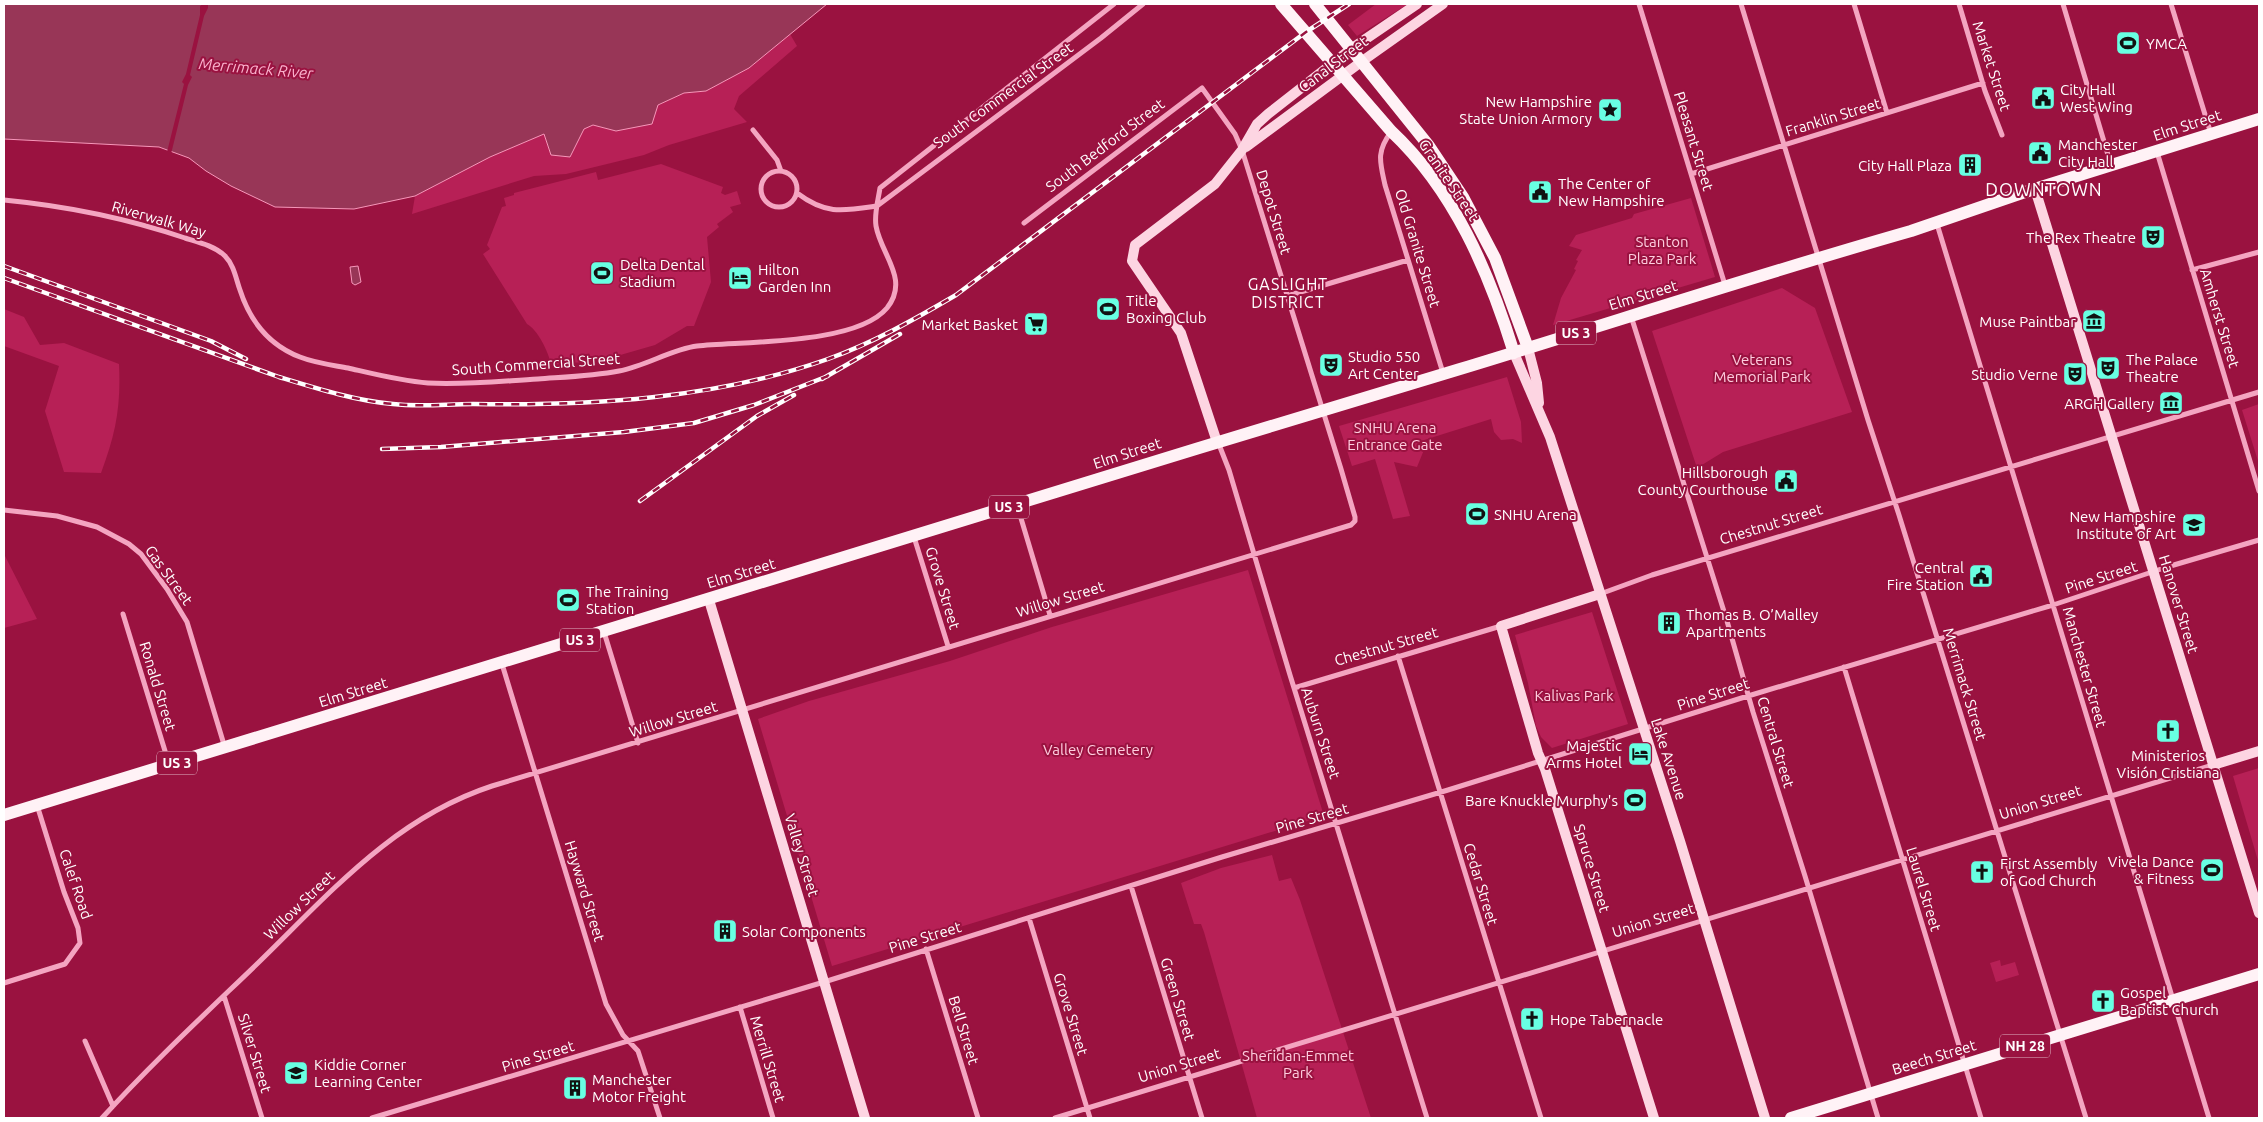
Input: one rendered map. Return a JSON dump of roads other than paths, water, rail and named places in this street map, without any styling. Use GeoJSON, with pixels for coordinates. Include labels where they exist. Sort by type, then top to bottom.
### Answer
{"type":"FeatureCollection","features":[{"type":"Feature","properties":{"kind":"main road","name":"Granite Street"},"geometry":{"type":"LineString","coordinates":[[1281,4],[1424,167],[1458,218],[1484,270],[1500,307],[1514,352]]}},
{"type":"Feature","properties":{"kind":"main road","name":"Granite Street"},"geometry":{"type":"LineString","coordinates":[[1314,4],[1429,146],[1463,197],[1495,258],[1528,348]]}},
{"type":"Feature","properties":{"kind":"main road","name":"Elm Street"},"geometry":{"type":"LineString","coordinates":[[4,815],[336,715],[657,614],[709,600],[1725,286],[1937,223],[2035,189],[2259,119]]}},
{"type":"Feature","properties":{"kind":"main road","name":"Beech Street"},"geometry":{"type":"LineString","coordinates":[[1791,1118],[2259,974]]}},
{"type":"Feature","properties":{"kind":"street","name":"South Commercial Street"},"geometry":{"type":"LineString","coordinates":[[427,383],[489,382],[598,375],[645,364],[692,347],[809,338],[858,326],[883,312],[889,306],[895,290],[894,271],[876,228],[880,188],[1114,4]]}},
{"type":"Feature","properties":{"kind":"street","name":"South Commercial Street"},"geometry":{"type":"LineString","coordinates":[[877,206],[1097,41],[1143,4]]}},
{"type":"Feature","properties":{"kind":"street","name":"Canal Street"},"geometry":{"type":"LineString","coordinates":[[1217,442],[1181,333],[1132,261],[1135,246],[1215,184],[1242,150],[1263,117],[1351,49],[1418,4]]}},
{"type":"Feature","properties":{"kind":"street","name":"Canal Street"},"geometry":{"type":"LineString","coordinates":[[1242,150],[1443,4]]}},
{"type":"Feature","properties":{"kind":"street","name":"Pleasant Street"},"geometry":{"type":"LineString","coordinates":[[1639,4],[1725,286]]}},
{"type":"Feature","properties":{"kind":"street","name":"Merrimack Street"},"geometry":{"type":"LineString","coordinates":[[1741,4],[2086,1118]]}},
{"type":"Feature","properties":{"kind":"street"},"geometry":{"type":"LineString","coordinates":[[1854,4],[1887,113]]}},
{"type":"Feature","properties":{"kind":"street","name":"Market Street"},"geometry":{"type":"LineString","coordinates":[[1959,4],[1983,83],[2002,135]]}},
{"type":"Feature","properties":{"kind":"street"},"geometry":{"type":"LineString","coordinates":[[2063,4],[2111,165]]}},
{"type":"Feature","properties":{"kind":"street"},"geometry":{"type":"LineString","coordinates":[[2172,4],[2211,134]]}},
{"type":"Feature","properties":{"kind":"street","name":"Franklin Street"},"geometry":{"type":"LineString","coordinates":[[1691,174],[1983,83]]}},
{"type":"Feature","properties":{"kind":"street","name":"Depot Street"},"geometry":{"type":"LineString","coordinates":[[1202,88],[1235,134],[1242,150],[1322,410]]}},
{"type":"Feature","properties":{"kind":"street","name":"South Bedford Street"},"geometry":{"type":"LineString","coordinates":[[1024,223],[1202,88]]}},
{"type":"Feature","properties":{"kind":"street"},"geometry":{"type":"LineString","coordinates":[[753,130],[777,160],[781,171],[794,179],[797,193],[795,199],[786,206],[775,207],[766,201],[761,192],[763,181],[770,174],[781,171]]}},
{"type":"Feature","properties":{"kind":"street","name":"Old Granite Street"},"geometry":{"type":"LineString","coordinates":[[1391,131],[1383,143],[1379,157],[1443,374]]}},
{"type":"Feature","properties":{"kind":"street","name":"Amherst Street"},"geometry":{"type":"LineString","coordinates":[[2157,152],[2259,491]]}},
{"type":"Feature","properties":{"kind":"street","name":"Hanover Street"},"geometry":{"type":"LineString","coordinates":[[2035,189],[2259,914]]}},
{"type":"Feature","properties":{"kind":"street"},"geometry":{"type":"LineString","coordinates":[[797,193],[819,207],[831,210],[844,211],[877,206]]}},
{"type":"Feature","properties":{"kind":"street","name":"Riverwalk Way"},"geometry":{"type":"LineString","coordinates":[[4,200],[70,207],[157,228],[206,245],[223,254],[230,262],[251,317],[266,336],[279,346],[303,358],[386,377],[427,383]]}},
{"type":"Feature","properties":{"kind":"street","name":"Manchester Street"},"geometry":{"type":"LineString","coordinates":[[1937,223],[2209,1118]]}},
{"type":"Feature","properties":{"kind":"street"},"geometry":{"type":"LineString","coordinates":[[2192,270],[2259,252]]}},
{"type":"Feature","properties":{"kind":"street"},"geometry":{"type":"LineString","coordinates":[[1287,296],[1408,260]]}},
{"type":"Feature","properties":{"kind":"street","name":"Central Street"},"geometry":{"type":"LineString","coordinates":[[1631,316],[1809,888],[1878,1118]]}},
{"type":"Feature","properties":{"kind":"street","name":"Lake Avenue"},"geometry":{"type":"LineString","coordinates":[[1528,348],[1537,383],[1541,411],[1644,730],[1765,1118]]}},
{"type":"Feature","properties":{"kind":"street","name":"Lake Avenue"},"geometry":{"type":"LineString","coordinates":[[1514,352],[1526,384],[1541,411]]}},
{"type":"Feature","properties":{"kind":"street","name":"Chestnut Street"},"geometry":{"type":"LineString","coordinates":[[1294,688],[1398,656],[1410,655],[1502,626],[1652,575],[2259,392]]}},
{"type":"Feature","properties":{"kind":"street","name":"Willow Street"},"geometry":{"type":"LineString","coordinates":[[102,1118],[224,996],[353,872],[398,833],[430,812],[457,799],[485,788],[638,743],[948,646],[1351,525],[1355,521],[1356,516],[1322,410]]}},
{"type":"Feature","properties":{"kind":"street","name":"Auburn Street"},"geometry":{"type":"LineString","coordinates":[[1217,442],[1229,470],[1294,688],[1427,1118]]}},
{"type":"Feature","properties":{"kind":"street"},"geometry":{"type":"LineString","coordinates":[[1017,504],[1050,615]]}},
{"type":"Feature","properties":{"kind":"street","name":"Gas Street"},"geometry":{"type":"LineString","coordinates":[[4,510],[58,516],[96,527],[130,544],[141,554],[187,622],[225,748]]}},
{"type":"Feature","properties":{"kind":"street","name":"Grove Street"},"geometry":{"type":"LineString","coordinates":[[914,537],[948,646]]}},
{"type":"Feature","properties":{"kind":"street","name":"Pine Street"},"geometry":{"type":"LineString","coordinates":[[372,1118],[740,1008],[926,949],[1440,793],[1748,696],[2053,605],[2154,573],[2167,567],[2259,540]]}},
{"type":"Feature","properties":{"kind":"street","name":"Valley Street"},"geometry":{"type":"LineString","coordinates":[[709,600],[865,1118]]}},
{"type":"Feature","properties":{"kind":"street","name":"Ronald Street"},"geometry":{"type":"LineString","coordinates":[[123,614],[169,765]]}},
{"type":"Feature","properties":{"kind":"street","name":"Spruce Street"},"geometry":{"type":"LineString","coordinates":[[1502,626],[1542,761],[1654,1118]]}},
{"type":"Feature","properties":{"kind":"street"},"geometry":{"type":"LineString","coordinates":[[604,632],[638,743]]}},
{"type":"Feature","properties":{"kind":"street","name":"Cedar Street"},"geometry":{"type":"LineString","coordinates":[[1398,656],[1541,1118]]}},
{"type":"Feature","properties":{"kind":"street","name":"Hayward Street"},"geometry":{"type":"LineString","coordinates":[[502,663],[606,1004],[629,1041],[638,1051],[660,1118]]}},
{"type":"Feature","properties":{"kind":"street","name":"Laurel Street"},"geometry":{"type":"LineString","coordinates":[[1844,668],[1981,1118]]}},
{"type":"Feature","properties":{"kind":"street","name":"Union Street"},"geometry":{"type":"LineString","coordinates":[[1055,1118],[2259,751]]}},
{"type":"Feature","properties":{"kind":"street","name":"Calef Road"},"geometry":{"type":"LineString","coordinates":[[4,983],[65,964],[72,957],[80,943],[78,928],[64,892],[37,805]]}},
{"type":"Feature","properties":{"kind":"street","name":"Green Street"},"geometry":{"type":"LineString","coordinates":[[1131,886],[1202,1118]]}},
{"type":"Feature","properties":{"kind":"street","name":"Grove Street"},"geometry":{"type":"LineString","coordinates":[[1029,918],[1090,1118]]}},
{"type":"Feature","properties":{"kind":"street","name":"Bell Street"},"geometry":{"type":"LineString","coordinates":[[926,949],[978,1118]]}},
{"type":"Feature","properties":{"kind":"street","name":"Silver Street"},"geometry":{"type":"LineString","coordinates":[[224,996],[262,1118]]}},
{"type":"Feature","properties":{"kind":"street","name":"Merrill Street"},"geometry":{"type":"LineString","coordinates":[[740,1008],[773,1118]]}},
{"type":"Feature","properties":{"kind":"street"},"geometry":{"type":"LineString","coordinates":[[85,1041],[113,1106]]}},
{"type":"Feature","properties":{"kind":"water","name":"Merrimack River"},"geometry":{"type":"Polygon","coordinates":[[[4,4],[827,4],[749,68],[706,91],[684,93],[658,105],[652,124],[616,131],[593,125],[584,129],[570,157],[551,155],[544,134],[490,157],[415,196],[354,209],[275,207],[231,186],[189,158],[159,147],[4,139],[4,4]]]}},
{"type":"Feature","properties":{"kind":"water"},"geometry":{"type":"Polygon","coordinates":[[[358,266],[361,282],[355,285],[352,283],[350,267],[358,266]]]}},
{"type":"Feature","properties":{"kind":"railway"},"geometry":{"type":"LineString","coordinates":[[4,278],[279,377],[336,393],[379,402],[423,405],[607,401],[697,391],[741,383],[785,372],[845,353],[894,330],[956,295],[1306,32],[1349,4]]}},
{"type":"Feature","properties":{"kind":"railway"},"geometry":{"type":"LineString","coordinates":[[4,266],[211,341],[246,359]]}},
{"type":"Feature","properties":{"kind":"railway"},"geometry":{"type":"LineString","coordinates":[[822,379],[900,334]]}},
{"type":"Feature","properties":{"kind":"railway"},"geometry":{"type":"LineString","coordinates":[[382,449],[441,447],[624,432],[694,423],[754,405],[828,376]]}},
{"type":"Feature","properties":{"kind":"railway"},"geometry":{"type":"LineString","coordinates":[[640,501],[757,416],[794,395]]}},
{"type":"Feature","properties":{"kind":"place","name":"YMCA"},"geometry":{"type":"Point","coordinates":[2128,43]}},
{"type":"Feature","properties":{"kind":"place","name":"City Hall West Wing"},"geometry":{"type":"Point","coordinates":[2043,98]}},
{"type":"Feature","properties":{"kind":"place","name":"New Hampshire State Union Armory"},"geometry":{"type":"Point","coordinates":[1610,110]}},
{"type":"Feature","properties":{"kind":"place","name":"Manchester City Hall"},"geometry":{"type":"Point","coordinates":[2040,153]}},
{"type":"Feature","properties":{"kind":"place","name":"City Hall Plaza"},"geometry":{"type":"Point","coordinates":[1970,165]}},
{"type":"Feature","properties":{"kind":"place","name":"The Center of New Hampshire"},"geometry":{"type":"Point","coordinates":[1540,192]}},
{"type":"Feature","properties":{"kind":"place","name":"The Rex Theatre"},"geometry":{"type":"Point","coordinates":[2153,237]}},
{"type":"Feature","properties":{"kind":"place","name":"Delta Dental Stadium"},"geometry":{"type":"Point","coordinates":[602,273]}},
{"type":"Feature","properties":{"kind":"place","name":"Hilton Garden Inn"},"geometry":{"type":"Point","coordinates":[740,278]}},
{"type":"Feature","properties":{"kind":"place","name":"Title Boxing Club"},"geometry":{"type":"Point","coordinates":[1108,309]}},
{"type":"Feature","properties":{"kind":"place","name":"Muse Paintbar"},"geometry":{"type":"Point","coordinates":[2094,321]}},
{"type":"Feature","properties":{"kind":"place","name":"Market Basket"},"geometry":{"type":"Point","coordinates":[1036,324]}},
{"type":"Feature","properties":{"kind":"place","name":"Studio 550 Art Center"},"geometry":{"type":"Point","coordinates":[1331,365]}},
{"type":"Feature","properties":{"kind":"place","name":"The Palace Theatre"},"geometry":{"type":"Point","coordinates":[2108,368]}},
{"type":"Feature","properties":{"kind":"place","name":"Studio Verne"},"geometry":{"type":"Point","coordinates":[2075,374]}},
{"type":"Feature","properties":{"kind":"place","name":"ARGH Gallery"},"geometry":{"type":"Point","coordinates":[2171,403]}},
{"type":"Feature","properties":{"kind":"place","name":"Hillsborough County Courthouse"},"geometry":{"type":"Point","coordinates":[1786,481]}},
{"type":"Feature","properties":{"kind":"place","name":"SNHU Arena"},"geometry":{"type":"Point","coordinates":[1477,514]}},
{"type":"Feature","properties":{"kind":"place","name":"New Hampshire Institute of Art"},"geometry":{"type":"Point","coordinates":[2194,525]}},
{"type":"Feature","properties":{"kind":"place","name":"Central Fire Station"},"geometry":{"type":"Point","coordinates":[1981,576]}},
{"type":"Feature","properties":{"kind":"place","name":"The Training Station"},"geometry":{"type":"Point","coordinates":[568,600]}},
{"type":"Feature","properties":{"kind":"place","name":"Thomas B. O’Malley Apartments"},"geometry":{"type":"Point","coordinates":[1669,623]}},
{"type":"Feature","properties":{"kind":"place","name":"Ministerios Visión Cristiana"},"geometry":{"type":"Point","coordinates":[2168,731]}},
{"type":"Feature","properties":{"kind":"place","name":"Majestic Arms Hotel"},"geometry":{"type":"Point","coordinates":[1640,754]}},
{"type":"Feature","properties":{"kind":"place","name":"Bare Knuckle Murphy's"},"geometry":{"type":"Point","coordinates":[1635,800]}},
{"type":"Feature","properties":{"kind":"place","name":"Vivela Dance & Fitness"},"geometry":{"type":"Point","coordinates":[2212,870]}},
{"type":"Feature","properties":{"kind":"place","name":"First Assembly of God Church"},"geometry":{"type":"Point","coordinates":[1982,872]}},
{"type":"Feature","properties":{"kind":"place","name":"Solar Components"},"geometry":{"type":"Point","coordinates":[725,931]}},
{"type":"Feature","properties":{"kind":"place","name":"Gospel Baptist Church"},"geometry":{"type":"Point","coordinates":[2103,1001]}},
{"type":"Feature","properties":{"kind":"place","name":"Hope Tabernacle"},"geometry":{"type":"Point","coordinates":[1532,1019]}},
{"type":"Feature","properties":{"kind":"place","name":"Kiddie Corner Learning Center"},"geometry":{"type":"Point","coordinates":[296,1073]}},
{"type":"Feature","properties":{"kind":"place","name":"Manchester Motor Freight"},"geometry":{"type":"Point","coordinates":[575,1088]}},
{"type":"Feature","properties":{"kind":"district","name":"DOWNTOWN"},"geometry":{"type":"Point","coordinates":[2044,189]}},
{"type":"Feature","properties":{"kind":"district","name":"GASLIGHT DISTRICT"},"geometry":{"type":"Point","coordinates":[1288,293]}},
{"type":"Feature","properties":{"kind":"park label","name":"Stanton Plaza Park"},"geometry":{"type":"Point","coordinates":[1662,250]}},
{"type":"Feature","properties":{"kind":"park label","name":"Veterans Memorial Park"},"geometry":{"type":"Point","coordinates":[1762,368]}},
{"type":"Feature","properties":{"kind":"park label","name":"SNHU Arena Entrance Gate"},"geometry":{"type":"Point","coordinates":[1395,436]}},
{"type":"Feature","properties":{"kind":"park label","name":"Kalivas Park"},"geometry":{"type":"Point","coordinates":[1574,695]}},
{"type":"Feature","properties":{"kind":"park label","name":"Valley Cemetery"},"geometry":{"type":"Point","coordinates":[1098,749]}},
{"type":"Feature","properties":{"kind":"park label","name":"Sheridan-Emmet Park"},"geometry":{"type":"Point","coordinates":[1298,1064]}}]}
